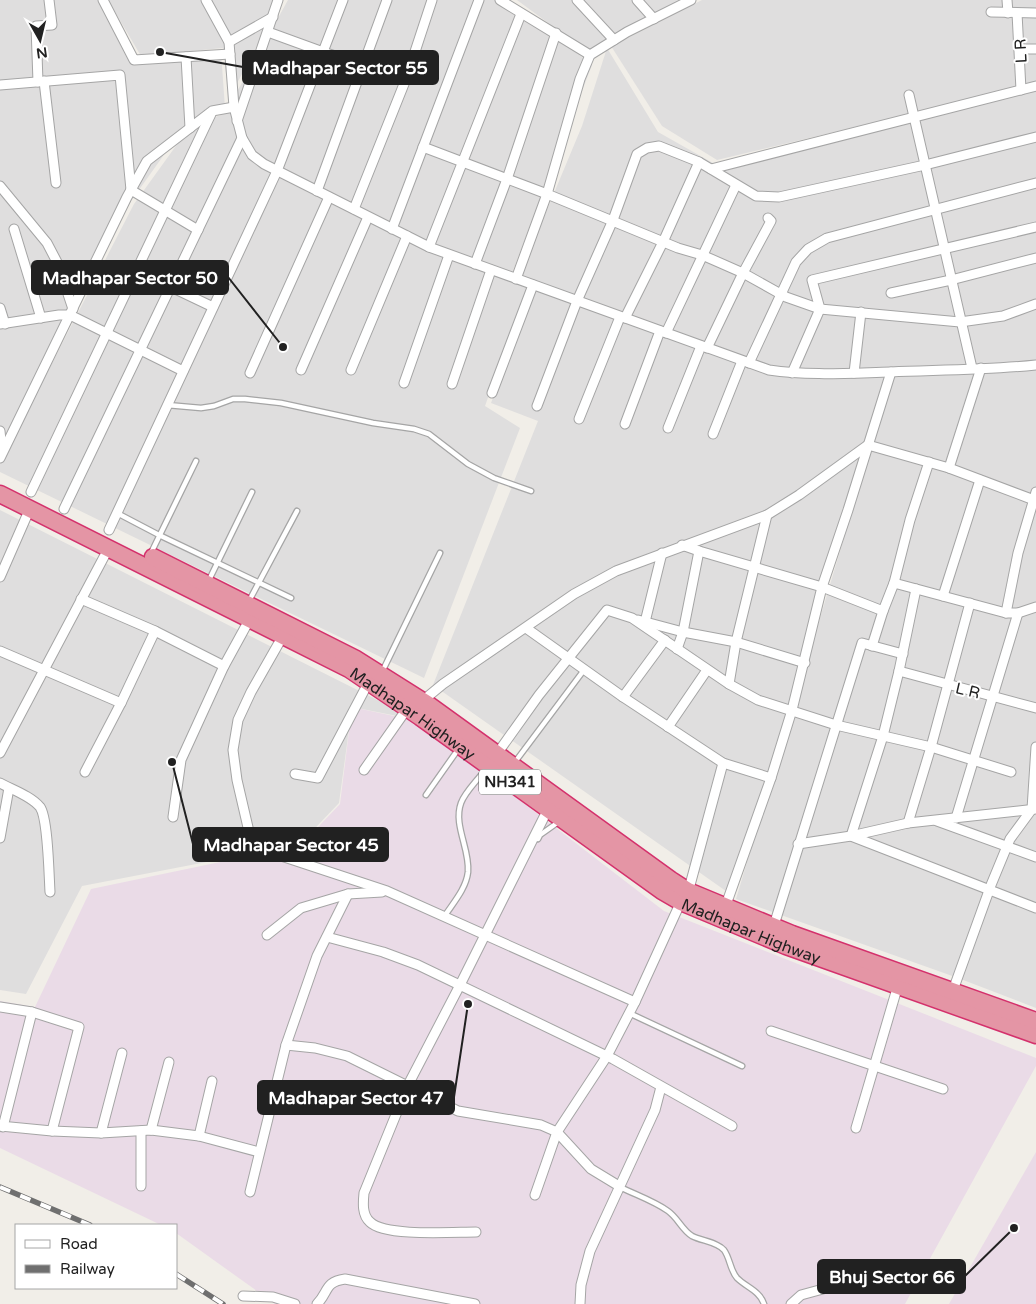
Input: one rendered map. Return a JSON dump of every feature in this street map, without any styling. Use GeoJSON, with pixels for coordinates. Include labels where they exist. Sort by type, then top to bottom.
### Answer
{"type":"FeatureCollection","features":[{"type":"Feature","properties":{"kind":"highway","name":"Madhapar Highway"},"geometry":{"type":"LineString","coordinates":[[0,482],[356,659],[429,705],[663,874],[688,890],[792,934],[951,997],[1036,1035]]}},
{"type":"Feature","properties":{"kind":"highway","name":"Madhapar Highway"},"geometry":{"type":"LineString","coordinates":[[0,494],[349,668],[420,716],[662,891],[681,902],[786,946],[1036,1021]]}},
{"type":"Feature","properties":{"kind":"street"},"geometry":{"type":"LineString","coordinates":[[49,0],[52,25],[36,26],[41,81],[56,183]]}},
{"type":"Feature","properties":{"kind":"street"},"geometry":{"type":"LineString","coordinates":[[103,0],[134,60],[230,54]]}},
{"type":"Feature","properties":{"kind":"street"},"geometry":{"type":"LineString","coordinates":[[206,0],[230,42],[234,107],[242,138],[252,155],[277,171],[429,247],[769,370],[792,373],[854,373],[1036,365]]}},
{"type":"Feature","properties":{"kind":"street"},"geometry":{"type":"LineString","coordinates":[[237,121],[278,0]]}},
{"type":"Feature","properties":{"kind":"street"},"geometry":{"type":"LineString","coordinates":[[109,530],[277,171],[343,0]]}},
{"type":"Feature","properties":{"kind":"street"},"geometry":{"type":"LineString","coordinates":[[317,191],[387,0]]}},
{"type":"Feature","properties":{"kind":"street"},"geometry":{"type":"LineString","coordinates":[[354,209],[406,79],[432,0]]}},
{"type":"Feature","properties":{"kind":"street"},"geometry":{"type":"LineString","coordinates":[[392,229],[479,0]]}},
{"type":"Feature","properties":{"kind":"street"},"geometry":{"type":"LineString","coordinates":[[500,0],[590,55]]}},
{"type":"Feature","properties":{"kind":"street"},"geometry":{"type":"LineString","coordinates":[[576,0],[614,40]]}},
{"type":"Feature","properties":{"kind":"street"},"geometry":{"type":"LineString","coordinates":[[636,0],[654,19]]}},
{"type":"Feature","properties":{"kind":"street"},"geometry":{"type":"LineString","coordinates":[[516,279],[547,194],[580,78],[590,55],[614,40],[691,0]]}},
{"type":"Feature","properties":{"kind":"street","name":"L R"},"geometry":{"type":"LineString","coordinates":[[1007,0],[1013,13],[1020,49],[1021,90]]}},
{"type":"Feature","properties":{"kind":"street"},"geometry":{"type":"LineString","coordinates":[[991,12],[1036,13]]}},
{"type":"Feature","properties":{"kind":"street"},"geometry":{"type":"LineString","coordinates":[[429,247],[521,14]]}},
{"type":"Feature","properties":{"kind":"street"},"geometry":{"type":"LineString","coordinates":[[230,42],[273,17]]}},
{"type":"Feature","properties":{"kind":"street"},"geometry":{"type":"LineString","coordinates":[[268,32],[406,79]]}},
{"type":"Feature","properties":{"kind":"street"},"geometry":{"type":"LineString","coordinates":[[475,264],[507,179],[556,33]]}},
{"type":"Feature","properties":{"kind":"street"},"geometry":{"type":"LineString","coordinates":[[1020,49],[1036,49]]}},
{"type":"Feature","properties":{"kind":"street"},"geometry":{"type":"LineString","coordinates":[[186,57],[190,128]]}},
{"type":"Feature","properties":{"kind":"street"},"geometry":{"type":"LineString","coordinates":[[0,85],[120,75],[131,190]]}},
{"type":"Feature","properties":{"kind":"street"},"geometry":{"type":"LineString","coordinates":[[711,168],[914,116],[1021,90],[1035,89]]}},
{"type":"Feature","properties":{"kind":"street"},"geometry":{"type":"LineString","coordinates":[[909,94],[960,322],[976,368],[949,468]]}},
{"type":"Feature","properties":{"kind":"street"},"geometry":{"type":"LineString","coordinates":[[1,454],[147,161],[212,111],[234,107]]}},
{"type":"Feature","properties":{"kind":"street"},"geometry":{"type":"LineString","coordinates":[[31,492],[212,111]]}},
{"type":"Feature","properties":{"kind":"street"},"geometry":{"type":"LineString","coordinates":[[537,406],[577,301],[613,220],[638,154],[647,148],[659,146],[699,162],[756,196],[779,197],[925,165],[1036,137]]}},
{"type":"Feature","properties":{"kind":"street"},"geometry":{"type":"LineString","coordinates":[[64,508],[242,138]]}},
{"type":"Feature","properties":{"kind":"street"},"geometry":{"type":"LineString","coordinates":[[423,147],[613,220],[663,242],[702,255],[743,272],[782,295],[820,309],[960,322],[1003,316],[1036,304]]}},
{"type":"Feature","properties":{"kind":"street"},"geometry":{"type":"LineString","coordinates":[[579,419],[623,317],[663,242],[699,162]]}},
{"type":"Feature","properties":{"kind":"street"},"geometry":{"type":"LineString","coordinates":[[712,434],[746,362],[782,295],[796,262],[808,249],[827,238],[1036,183]]}},
{"type":"Feature","properties":{"kind":"street"},"geometry":{"type":"LineString","coordinates":[[625,424],[663,332],[736,185]]}},
{"type":"Feature","properties":{"kind":"street"},"geometry":{"type":"LineString","coordinates":[[0,186],[47,243],[58,264],[72,312],[105,333],[183,371]]}},
{"type":"Feature","properties":{"kind":"street"},"geometry":{"type":"LineString","coordinates":[[131,190],[198,230]]}},
{"type":"Feature","properties":{"kind":"street"},"geometry":{"type":"LineString","coordinates":[[250,373],[329,197]]}},
{"type":"Feature","properties":{"kind":"street"},"geometry":{"type":"LineString","coordinates":[[301,370],[368,217]]}},
{"type":"Feature","properties":{"kind":"street"},"geometry":{"type":"LineString","coordinates":[[668,428],[704,347],[771,221],[768,218]]}},
{"type":"Feature","properties":{"kind":"street"},"geometry":{"type":"LineString","coordinates":[[792,373],[820,309],[812,280],[1036,227]]}},
{"type":"Feature","properties":{"kind":"street"},"geometry":{"type":"LineString","coordinates":[[14,229],[41,318]]}},
{"type":"Feature","properties":{"kind":"street"},"geometry":{"type":"LineString","coordinates":[[351,370],[407,236]]}},
{"type":"Feature","properties":{"kind":"street"},"geometry":{"type":"LineString","coordinates":[[404,383],[450,255]]}},
{"type":"Feature","properties":{"kind":"street"},"geometry":{"type":"LineString","coordinates":[[891,293],[1036,258]]}},
{"type":"Feature","properties":{"kind":"street"},"geometry":{"type":"LineString","coordinates":[[452,384],[492,270]]}},
{"type":"Feature","properties":{"kind":"street"},"geometry":{"type":"LineString","coordinates":[[492,393],[533,285]]}},
{"type":"Feature","properties":{"kind":"street"},"geometry":{"type":"LineString","coordinates":[[171,287],[213,307]]}},
{"type":"Feature","properties":{"kind":"street"},"geometry":{"type":"LineString","coordinates":[[0,308],[3,324],[72,312]]}},
{"type":"Feature","properties":{"kind":"street"},"geometry":{"type":"LineString","coordinates":[[854,373],[861,312]]}},
{"type":"Feature","properties":{"kind":"street"},"geometry":{"type":"LineString","coordinates":[[727,902],[771,778],[805,663],[822,587],[891,372]]}},
{"type":"Feature","properties":{"kind":"street"},"geometry":{"type":"LineString","coordinates":[[0,431],[1,454]]}},
{"type":"Feature","properties":{"kind":"street"},"geometry":{"type":"LineString","coordinates":[[868,445],[949,468],[980,480],[1035,496],[1018,553],[1006,613]]}},
{"type":"Feature","properties":{"kind":"street"},"geometry":{"type":"LineString","coordinates":[[426,698],[450,679],[574,594],[616,571],[767,514],[799,495],[868,445]]}},
{"type":"Feature","properties":{"kind":"street"},"geometry":{"type":"LineString","coordinates":[[872,646],[894,583],[910,520],[929,462]]}},
{"type":"Feature","properties":{"kind":"street"},"geometry":{"type":"LineString","coordinates":[[943,596],[980,480]]}},
{"type":"Feature","properties":{"kind":"street"},"geometry":{"type":"LineString","coordinates":[[0,577],[28,513]]}},
{"type":"Feature","properties":{"kind":"street"},"geometry":{"type":"LineString","coordinates":[[728,684],[736,642],[767,514]]}},
{"type":"Feature","properties":{"kind":"street"},"geometry":{"type":"LineString","coordinates":[[682,545],[822,587],[883,611]]}},
{"type":"Feature","properties":{"kind":"street"},"geometry":{"type":"LineString","coordinates":[[677,649],[683,632],[699,551]]}},
{"type":"Feature","properties":{"kind":"street"},"geometry":{"type":"LineString","coordinates":[[0,754],[106,553]]}},
{"type":"Feature","properties":{"kind":"street"},"geometry":{"type":"LineString","coordinates":[[645,622],[662,553]]}},
{"type":"Feature","properties":{"kind":"street"},"geometry":{"type":"LineString","coordinates":[[894,583],[1006,613],[1018,613],[1036,607]]}},
{"type":"Feature","properties":{"kind":"street"},"geometry":{"type":"LineString","coordinates":[[851,836],[883,736],[903,654],[916,589]]}},
{"type":"Feature","properties":{"kind":"street"},"geometry":{"type":"LineString","coordinates":[[81,599],[154,631],[224,666]]}},
{"type":"Feature","properties":{"kind":"street"},"geometry":{"type":"LineString","coordinates":[[908,823],[970,604]]}},
{"type":"Feature","properties":{"kind":"street"},"geometry":{"type":"LineString","coordinates":[[499,750],[539,695],[606,610],[683,632],[736,642],[805,663]]}},
{"type":"Feature","properties":{"kind":"street"},"geometry":{"type":"LineString","coordinates":[[956,818],[1018,613]]}},
{"type":"Feature","properties":{"kind":"street"},"geometry":{"type":"LineString","coordinates":[[632,618],[728,684],[758,700],[836,725],[931,747],[1011,772]]}},
{"type":"Feature","properties":{"kind":"street"},"geometry":{"type":"LineString","coordinates":[[173,817],[181,760],[224,666],[247,624]]}},
{"type":"Feature","properties":{"kind":"street"},"geometry":{"type":"LineString","coordinates":[[526,628],[623,697],[723,763],[771,778]]}},
{"type":"Feature","properties":{"kind":"street"},"geometry":{"type":"LineString","coordinates":[[85,772],[121,703],[154,631]]}},
{"type":"Feature","properties":{"kind":"street"},"geometry":{"type":"LineString","coordinates":[[623,697],[664,640]]}},
{"type":"Feature","properties":{"kind":"street"},"geometry":{"type":"LineString","coordinates":[[280,641],[251,692],[238,720],[233,750],[237,780],[250,836],[260,849],[388,891],[635,1002]]}},
{"type":"Feature","properties":{"kind":"street"},"geometry":{"type":"LineString","coordinates":[[775,922],[862,643],[903,654]]}},
{"type":"Feature","properties":{"kind":"street"},"geometry":{"type":"LineString","coordinates":[[0,651],[121,703]]}},
{"type":"Feature","properties":{"kind":"street"},"geometry":{"type":"LineString","coordinates":[[668,727],[707,670]]}},
{"type":"Feature","properties":{"kind":"street","name":"L R"},"geometry":{"type":"LineString","coordinates":[[899,671],[1036,708]]}},
{"type":"Feature","properties":{"kind":"street"},"geometry":{"type":"LineString","coordinates":[[295,774],[318,778],[366,687]]}},
{"type":"Feature","properties":{"kind":"street"},"geometry":{"type":"LineString","coordinates":[[364,770],[404,713]]}},
{"type":"Feature","properties":{"kind":"street"},"geometry":{"type":"LineString","coordinates":[[951,997],[989,890],[1010,839],[1035,809],[1036,746]]}},
{"type":"Feature","properties":{"kind":"street"},"geometry":{"type":"LineString","coordinates":[[690,886],[723,763]]}},
{"type":"Feature","properties":{"kind":"street"},"geometry":{"type":"LineString","coordinates":[[0,783],[32,800],[41,808],[45,820],[50,892]]}},
{"type":"Feature","properties":{"kind":"street"},"geometry":{"type":"LineString","coordinates":[[0,838],[9,788]]}},
{"type":"Feature","properties":{"kind":"street"},"geometry":{"type":"LineString","coordinates":[[798,844],[851,836],[908,823],[1035,809]]}},
{"type":"Feature","properties":{"kind":"street"},"geometry":{"type":"LineString","coordinates":[[476,1232],[397,1232],[380,1229],[369,1222],[363,1209],[364,1193],[408,1085],[486,935],[545,814]]}},
{"type":"Feature","properties":{"kind":"street"},"geometry":{"type":"LineString","coordinates":[[935,820],[1036,857]]}},
{"type":"Feature","properties":{"kind":"street"},"geometry":{"type":"LineString","coordinates":[[851,836],[1036,908]]}},
{"type":"Feature","properties":{"kind":"street"},"geometry":{"type":"LineString","coordinates":[[267,935],[300,908],[348,894],[388,891]]}},
{"type":"Feature","properties":{"kind":"street"},"geometry":{"type":"LineString","coordinates":[[250,1192],[286,1045],[317,956],[348,894]]}},
{"type":"Feature","properties":{"kind":"street"},"geometry":{"type":"LineString","coordinates":[[536,1194],[558,1132],[607,1056],[635,1002],[678,908]]}},
{"type":"Feature","properties":{"kind":"street"},"geometry":{"type":"LineString","coordinates":[[327,936],[383,952],[460,985],[607,1056],[732,1126]]}},
{"type":"Feature","properties":{"kind":"street"},"geometry":{"type":"LineString","coordinates":[[856,1128],[896,992]]}},
{"type":"Feature","properties":{"kind":"street"},"geometry":{"type":"LineString","coordinates":[[0,1008],[32,1012],[79,1027],[52,1131]]}},
{"type":"Feature","properties":{"kind":"street"},"geometry":{"type":"LineString","coordinates":[[32,1012],[1,1126],[101,1133],[151,1130],[198,1136],[259,1152]]}},
{"type":"Feature","properties":{"kind":"street"},"geometry":{"type":"LineString","coordinates":[[771,1032],[943,1089]]}},
{"type":"Feature","properties":{"kind":"street"},"geometry":{"type":"LineString","coordinates":[[286,1045],[315,1048],[347,1056],[408,1085],[436,1102],[458,1111],[541,1125],[558,1132],[590,1169],[619,1186]]}},
{"type":"Feature","properties":{"kind":"street"},"geometry":{"type":"LineString","coordinates":[[101,1133],[122,1053]]}},
{"type":"Feature","properties":{"kind":"street"},"geometry":{"type":"LineString","coordinates":[[151,1130],[169,1062]]}},
{"type":"Feature","properties":{"kind":"street"},"geometry":{"type":"LineString","coordinates":[[198,1136],[212,1081]]}},
{"type":"Feature","properties":{"kind":"street"},"geometry":{"type":"LineString","coordinates":[[580,1304],[581,1286],[590,1251],[655,1110],[661,1087]]}},
{"type":"Feature","properties":{"kind":"street"},"geometry":{"type":"LineString","coordinates":[[140,1186],[141,1130]]}},
{"type":"Feature","properties":{"kind":"street"},"geometry":{"type":"LineString","coordinates":[[317,1304],[329,1285],[335,1280],[345,1279],[475,1304]]}},
{"type":"Feature","properties":{"kind":"street"},"geometry":{"type":"LineString","coordinates":[[791,1304],[801,1295],[823,1289]]}},
{"type":"Feature","properties":{"kind":"street"},"geometry":{"type":"LineString","coordinates":[[243,1296],[273,1298],[295,1304]]}},
{"type":"Feature","properties":{"kind":"lane"},"geometry":{"type":"LineString","coordinates":[[168,405],[201,408],[214,406],[233,399],[245,398],[281,403],[373,423],[414,429],[429,434],[468,464],[494,478],[531,491]]}},
{"type":"Feature","properties":{"kind":"lane"},"geometry":{"type":"LineString","coordinates":[[152,551],[196,462]]}},
{"type":"Feature","properties":{"kind":"lane"},"geometry":{"type":"LineString","coordinates":[[209,580],[252,492]]}},
{"type":"Feature","properties":{"kind":"lane"},"geometry":{"type":"LineString","coordinates":[[249,601],[297,512]]}},
{"type":"Feature","properties":{"kind":"lane"},"geometry":{"type":"LineString","coordinates":[[117,513],[290,598]]}},
{"type":"Feature","properties":{"kind":"lane"},"geometry":{"type":"LineString","coordinates":[[384,670],[440,553]]}},
{"type":"Feature","properties":{"kind":"lane"},"geometry":{"type":"LineString","coordinates":[[515,762],[584,670]]}},
{"type":"Feature","properties":{"kind":"lane"},"geometry":{"type":"LineString","coordinates":[[426,795],[456,751]]}},
{"type":"Feature","properties":{"kind":"lane"},"geometry":{"type":"LineString","coordinates":[[444,916],[464,887],[468,872],[459,819],[462,800],[484,771]]}},
{"type":"Feature","properties":{"kind":"lane"},"geometry":{"type":"LineString","coordinates":[[486,935],[540,835],[557,823]]}},
{"type":"Feature","properties":{"kind":"lane"},"geometry":{"type":"LineString","coordinates":[[629,1014],[742,1066]]}},
{"type":"Feature","properties":{"kind":"lane"},"geometry":{"type":"LineString","coordinates":[[619,1186],[667,1211],[675,1217],[686,1232],[694,1237],[721,1247],[736,1277],[757,1293],[764,1304]]}},
{"type":"Feature","properties":{"kind":"shaded area"},"geometry":{"type":"Polygon","coordinates":[[[0,0],[104,0],[139,59],[221,52],[225,108],[188,121],[131,201],[0,454],[0,0]]]}},
{"type":"Feature","properties":{"kind":"shaded area"},"geometry":{"type":"Polygon","coordinates":[[[108,0],[282,0],[229,98],[223,48],[141,56],[108,0]]]}},
{"type":"Feature","properties":{"kind":"shaded area"},"geometry":{"type":"Polygon","coordinates":[[[288,0],[510,0],[592,65],[509,281],[527,288],[485,406],[520,428],[424,678],[0,472],[0,464],[134,204],[191,125],[227,113],[229,106],[288,0]]]}},
{"type":"Feature","properties":{"kind":"shaded area"},"geometry":{"type":"Polygon","coordinates":[[[517,0],[685,0],[603,41],[589,53],[517,0]]]}},
{"type":"Feature","properties":{"kind":"shaded area"},"geometry":{"type":"Polygon","coordinates":[[[702,0],[1036,0],[1036,84],[717,160],[662,126],[611,46],[702,0]]]}},
{"type":"Feature","properties":{"kind":"shaded area"},"geometry":{"type":"Polygon","coordinates":[[[607,48],[658,132],[720,167],[910,120],[967,364],[890,369],[733,896],[433,685],[538,421],[491,403],[536,284],[519,277],[582,126],[607,48]]]}},
{"type":"Feature","properties":{"kind":"shaded area"},"geometry":{"type":"Polygon","coordinates":[[[1036,88],[1036,361],[975,365],[917,118],[1036,88]]]}},
{"type":"Feature","properties":{"kind":"shaded area"},"geometry":{"type":"Polygon","coordinates":[[[1036,366],[1036,1008],[958,978],[736,899],[893,374],[1036,366]]]}},
{"type":"Feature","properties":{"kind":"shaded area"},"geometry":{"type":"Polygon","coordinates":[[[0,510],[417,720],[352,707],[339,803],[300,844],[82,886],[26,994],[0,990],[0,510]]]}},
{"type":"Feature","properties":{"kind":"shaded area"},"geometry":{"type":"Polygon","coordinates":[[[352,707],[417,721],[664,911],[1036,1058],[1036,1066],[905,1304],[275,1304],[178,1234],[178,1224],[159,1224],[0,1148],[0,1001],[35,1007],[91,889],[301,845],[340,804],[352,707]]]}},
{"type":"Feature","properties":{"kind":"shaded area"},"geometry":{"type":"Polygon","coordinates":[[[1036,1152],[1036,1304],[949,1304],[1036,1152]]]}},
{"type":"Feature","properties":{"kind":"railway"},"geometry":{"type":"LineString","coordinates":[[0,1187],[88,1224]]}},
{"type":"Feature","properties":{"kind":"railway"},"geometry":{"type":"LineString","coordinates":[[178,1275],[223,1304]]}},
{"type":"Feature","properties":{"kind":"place","name":"Madhapar Sector 55"},"geometry":{"type":"Point","coordinates":[160,52]}},
{"type":"Feature","properties":{"kind":"place","name":"Madhapar Sector 50"},"geometry":{"type":"Point","coordinates":[283,347]}},
{"type":"Feature","properties":{"kind":"place","name":"Madhapar Sector 45"},"geometry":{"type":"Point","coordinates":[172,762]}},
{"type":"Feature","properties":{"kind":"place","name":"Madhapar Sector 47"},"geometry":{"type":"Point","coordinates":[468,1004]}},
{"type":"Feature","properties":{"kind":"place","name":"Bhuj Sector 66"},"geometry":{"type":"Point","coordinates":[1014,1228]}}]}
